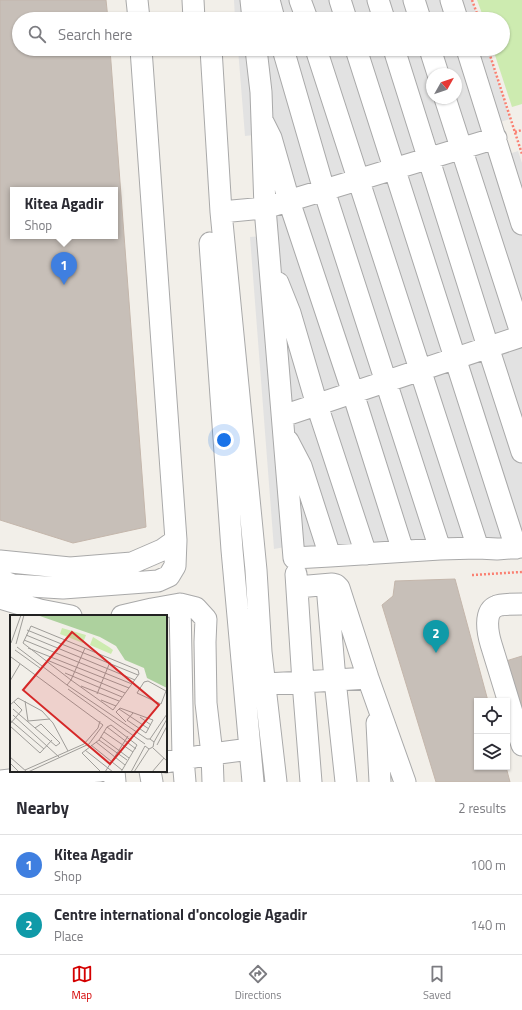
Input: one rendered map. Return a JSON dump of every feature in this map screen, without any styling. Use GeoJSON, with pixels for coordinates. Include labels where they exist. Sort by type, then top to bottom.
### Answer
{"type":"FeatureCollection","features":[{"type":"Feature","properties":{"kind":"street"},"geometry":{"type":"LineString","coordinates":[[137,0],[138,12]]}},
{"type":"Feature","properties":{"kind":"street"},"geometry":{"type":"LineString","coordinates":[[193,0],[194,12]]}},
{"type":"Feature","properties":{"kind":"street"},"geometry":{"type":"LineString","coordinates":[[207,0],[208,12]]}},
{"type":"Feature","properties":{"kind":"street"},"geometry":{"type":"LineString","coordinates":[[300,0],[304,12]]}},
{"type":"Feature","properties":{"kind":"street"},"geometry":{"type":"LineString","coordinates":[[340,0],[344,12]]}},
{"type":"Feature","properties":{"kind":"street"},"geometry":{"type":"LineString","coordinates":[[378,0],[382,12]]}},
{"type":"Feature","properties":{"kind":"street"},"geometry":{"type":"LineString","coordinates":[[414,0],[418,12]]}},
{"type":"Feature","properties":{"kind":"street"},"geometry":{"type":"LineString","coordinates":[[451,0],[455,12]]}},
{"type":"Feature","properties":{"kind":"street"},"geometry":{"type":"LineString","coordinates":[[256,4],[266,12]]}},
{"type":"Feature","properties":{"kind":"street"},"geometry":{"type":"LineString","coordinates":[[0,580],[13,585],[63,588],[158,581],[169,576],[175,566],[176,540],[141,56]]}},
{"type":"Feature","properties":{"kind":"street"},"geometry":{"type":"LineString","coordinates":[[197,56],[232,550],[253,782]]}},
{"type":"Feature","properties":{"kind":"street"},"geometry":{"type":"LineString","coordinates":[[210,56],[221,212],[254,547],[261,652],[276,782]]}},
{"type":"Feature","properties":{"kind":"street"},"geometry":{"type":"LineString","coordinates":[[257,56],[262,120],[265,208],[297,587],[311,782]]}},
{"type":"Feature","properties":{"kind":"street"},"geometry":{"type":"LineString","coordinates":[[285,56],[324,190],[440,549]]}},
{"type":"Feature","properties":{"kind":"street"},"geometry":{"type":"LineString","coordinates":[[318,56],[478,548]]}},
{"type":"Feature","properties":{"kind":"street"},"geometry":{"type":"LineString","coordinates":[[294,558],[440,549],[519,548],[455,358],[358,56]]}},
{"type":"Feature","properties":{"kind":"street"},"geometry":{"type":"LineString","coordinates":[[396,56],[522,452]]}},
{"type":"Feature","properties":{"kind":"street"},"geometry":{"type":"LineString","coordinates":[[432,56],[436,68]]}},
{"type":"Feature","properties":{"kind":"street"},"geometry":{"type":"LineString","coordinates":[[469,56],[522,224]]}},
{"type":"Feature","properties":{"kind":"street"},"geometry":{"type":"LineString","coordinates":[[283,424],[317,405],[522,336],[447,104]]}},
{"type":"Feature","properties":{"kind":"street"},"geometry":{"type":"LineString","coordinates":[[262,120],[271,138],[289,201],[353,393],[403,551]]}},
{"type":"Feature","properties":{"kind":"street"},"geometry":{"type":"LineString","coordinates":[[221,212],[265,208],[496,138]]}},
{"type":"Feature","properties":{"kind":"street"},"geometry":{"type":"LineString","coordinates":[[270,264],[290,313],[317,405],[366,554]]}},
{"type":"Feature","properties":{"kind":"street"},"geometry":{"type":"LineString","coordinates":[[283,424],[301,466],[330,556]]}},
{"type":"Feature","properties":{"kind":"street"},"geometry":{"type":"LineString","coordinates":[[0,560],[70,568],[132,562],[162,550],[176,540]]}},
{"type":"Feature","properties":{"kind":"street"},"geometry":{"type":"LineString","coordinates":[[327,585],[346,782]]}},
{"type":"Feature","properties":{"kind":"street"},"geometry":{"type":"LineString","coordinates":[[297,587],[336,585],[339,588],[404,782]]}},
{"type":"Feature","properties":{"kind":"street"},"geometry":{"type":"LineString","coordinates":[[134,614],[180,604],[196,608],[206,619],[206,703],[212,754],[213,782]]}},
{"type":"Feature","properties":{"kind":"street"},"geometry":{"type":"LineString","coordinates":[[180,604],[174,760],[185,782]]}},
{"type":"Feature","properties":{"kind":"street"},"geometry":{"type":"LineString","coordinates":[[522,604],[496,606],[490,612],[487,620],[491,644],[522,745]]}},
{"type":"Feature","properties":{"kind":"street"},"geometry":{"type":"LineString","coordinates":[[10,606],[60,615]]}},
{"type":"Feature","properties":{"kind":"street"},"geometry":{"type":"LineString","coordinates":[[265,684],[368,678]]}},
{"type":"Feature","properties":{"kind":"street"},"geometry":{"type":"LineString","coordinates":[[375,698],[380,782]]}},
{"type":"Feature","properties":{"kind":"street"},"geometry":{"type":"LineString","coordinates":[[174,760],[250,749]]}},
{"type":"Feature","properties":{"kind":"street"},"geometry":{"type":"LineString","coordinates":[[11,778],[52,776],[80,772]]}},
{"type":"Feature","properties":{"kind":"street"},"geometry":{"type":"LineString","coordinates":[[87,772],[88,782]]}},
{"type":"Feature","properties":{"kind":"street"},"geometry":{"type":"LineString","coordinates":[[114,772],[115,782]]}},
{"type":"Feature","properties":{"kind":"street"},"geometry":{"type":"LineString","coordinates":[[150,772],[152,782]]}},
{"type":"Feature","properties":{"kind":"path"},"geometry":{"type":"LineString","coordinates":[[472,0],[476,12]]}},
{"type":"Feature","properties":{"kind":"path"},"geometry":{"type":"LineString","coordinates":[[490,56],[522,154]]}},
{"type":"Feature","properties":{"kind":"path"},"geometry":{"type":"LineString","coordinates":[[472,575],[522,572]]}},
{"type":"Feature","properties":{"kind":"green space"},"geometry":{"type":"Polygon","coordinates":[[[477,0],[522,0],[522,104],[512,107],[495,56],[510,56],[510,12],[481,12],[477,0]]]}},
{"type":"Feature","properties":{"kind":"shaded area"},"geometry":{"type":"Polygon","coordinates":[[[234,0],[472,0],[476,12],[235,12],[234,0]]]}},
{"type":"Feature","properties":{"kind":"shaded area"},"geometry":{"type":"Polygon","coordinates":[[[239,56],[490,56],[510,119],[500,122],[509,154],[518,151],[522,163],[522,553],[288,567],[285,547],[274,549],[250,237],[264,236],[254,135],[245,136],[239,56]]]}},
{"type":"Feature","properties":{"kind":"building"},"geometry":{"type":"Polygon","coordinates":[[[0,0],[106,0],[107,12],[12,12],[12,56],[111,56],[146,527],[73,543],[0,520],[0,0]]]}},
{"type":"Feature","properties":{"kind":"building"},"geometry":{"type":"Polygon","coordinates":[[[455,579],[487,698],[474,698],[474,770],[507,770],[510,782],[436,782],[382,605],[393,596],[395,581],[455,579]]]}},
{"type":"Feature","properties":{"kind":"building"},"geometry":{"type":"Polygon","coordinates":[[[522,656],[522,716],[506,661],[522,656]]]}},
{"type":"Feature","properties":{"kind":"place","name":"Kitea Agadir"},"geometry":{"type":"Point","coordinates":[64,285]}},
{"type":"Feature","properties":{"kind":"place","name":"Centre international d'oncologie Agadir"},"geometry":{"type":"Point","coordinates":[436,653]}}]}
